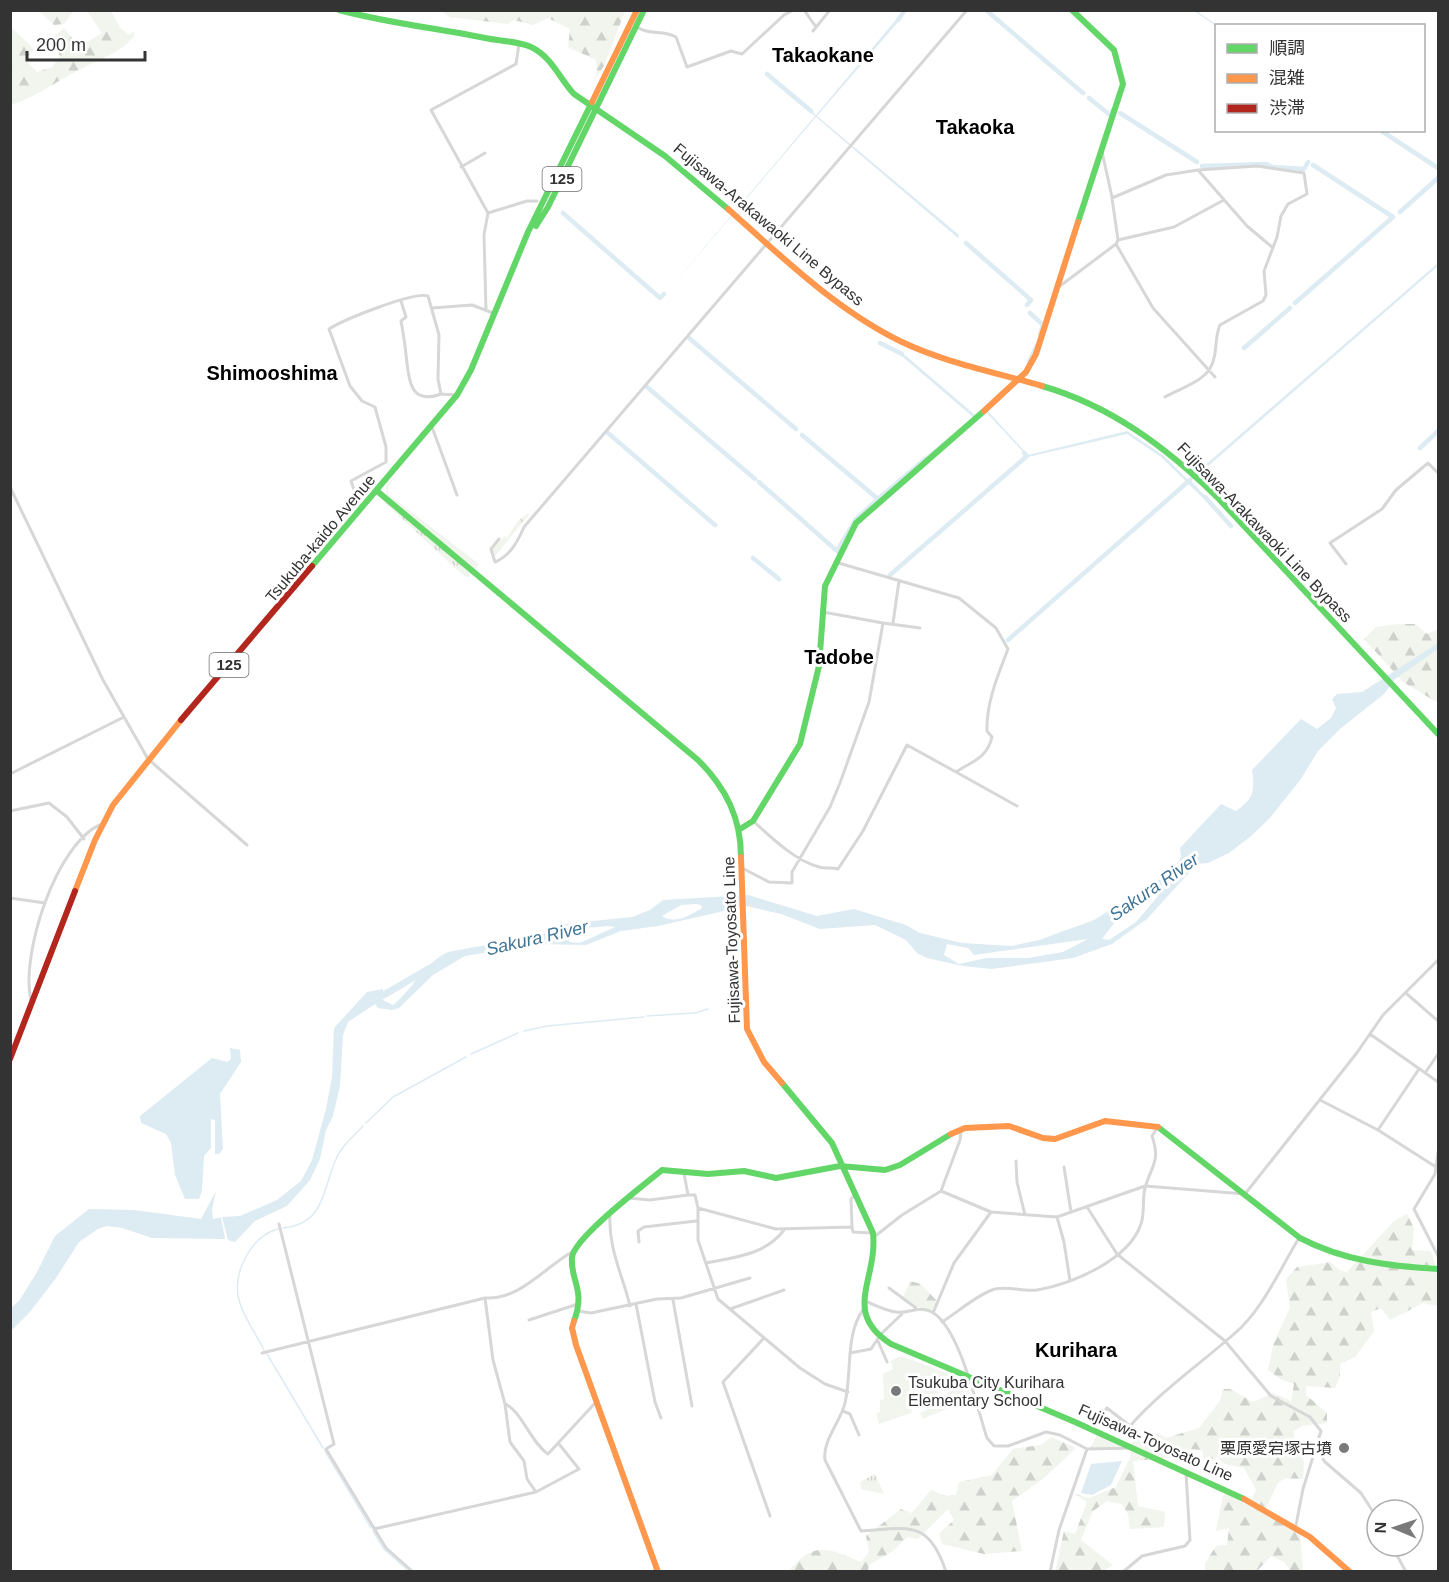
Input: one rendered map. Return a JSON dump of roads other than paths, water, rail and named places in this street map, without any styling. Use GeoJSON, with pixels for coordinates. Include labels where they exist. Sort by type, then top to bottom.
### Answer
{"type":"FeatureCollection","features":[{"type":"Feature","properties":{"kind":"main road","name":"Fujisawa-Arakawaoki Line Bypass"},"geometry":{"type":"LineString","coordinates":[[339,10],[371,19],[432,27],[519,44],[543,54],[553,63],[568,89],[658,149],[836,300],[884,332],[944,358],[1092,404],[1148,435],[1197,477],[1437,733]]}},
{"type":"Feature","properties":{"kind":"main road","name":"Tsukuba-kaido Avenue"},"geometry":{"type":"LineString","coordinates":[[595,107],[637,10]]}},
{"type":"Feature","properties":{"kind":"main road","name":"Tsukuba-kaido Avenue"},"geometry":{"type":"LineString","coordinates":[[10,1059],[33,1006],[102,824],[123,790],[148,759],[458,395],[471,370],[522,247],[644,10]]}},
{"type":"Feature","properties":{"kind":"main road"},"geometry":{"type":"LineString","coordinates":[[740,829],[753,821],[802,738],[819,666],[825,586],[835,562],[863,516],[1019,380],[1036,354],[1060,286],[1123,84],[1120,63],[1108,42],[1072,10]]}},
{"type":"Feature","properties":{"kind":"main road","name":"Fujisawa-Toyosato Line"},"geometry":{"type":"LineString","coordinates":[[377,491],[710,771],[728,796],[740,829],[745,1023],[756,1051],[827,1136],[844,1166],[873,1235],[873,1258],[863,1310]]}},
{"type":"Feature","properties":{"kind":"main road"},"geometry":{"type":"LineString","coordinates":[[656,1571],[585,1375],[573,1331],[580,1303],[572,1252],[610,1212],[662,1170],[708,1174],[744,1171],[776,1178],[844,1166],[891,1169],[961,1129],[1009,1126],[1055,1139],[1112,1120],[1158,1127],[1300,1238],[1320,1249],[1357,1262],[1438,1269]]}},
{"type":"Feature","properties":{"kind":"main road"},"geometry":{"type":"LineString","coordinates":[[863,1310],[878,1340]]}},
{"type":"Feature","properties":{"kind":"main road","name":"Fujisawa-Toyosato Line"},"geometry":{"type":"LineString","coordinates":[[878,1340],[1092,1427],[1261,1504],[1296,1525],[1350,1572]]}},
{"type":"Feature","properties":{"kind":"street"},"geometry":{"type":"LineString","coordinates":[[780,10],[784,15]]}},
{"type":"Feature","properties":{"kind":"street"},"geometry":{"type":"LineString","coordinates":[[637,27],[647,33],[666,33],[676,37],[687,67],[731,51],[742,54],[784,15],[793,10]]}},
{"type":"Feature","properties":{"kind":"street"},"geometry":{"type":"LineString","coordinates":[[804,10],[815,29],[830,10]]}},
{"type":"Feature","properties":{"kind":"street"},"geometry":{"type":"LineString","coordinates":[[499,539],[491,549],[495,562],[503,558],[517,542],[524,527],[967,10]]}},
{"type":"Feature","properties":{"kind":"street"},"geometry":{"type":"LineString","coordinates":[[486,310],[484,235],[488,213],[431,110],[516,64],[519,44]]}},
{"type":"Feature","properties":{"kind":"street"},"geometry":{"type":"LineString","coordinates":[[1102,152],[1112,198],[1117,242],[1153,308],[1215,377]]}},
{"type":"Feature","properties":{"kind":"street"},"geometry":{"type":"LineString","coordinates":[[461,167],[485,153]]}},
{"type":"Feature","properties":{"kind":"street"},"geometry":{"type":"LineString","coordinates":[[1112,198],[1166,175],[1198,170],[1257,166],[1304,172],[1306,194],[1294,199],[1284,208],[1264,271],[1266,295],[1263,300],[1220,325],[1214,360],[1209,370],[1190,386],[1165,397]]}},
{"type":"Feature","properties":{"kind":"street"},"geometry":{"type":"LineString","coordinates":[[1198,170],[1222,201],[1272,247]]}},
{"type":"Feature","properties":{"kind":"street"},"geometry":{"type":"LineString","coordinates":[[488,213],[527,201],[537,201]]}},
{"type":"Feature","properties":{"kind":"street"},"geometry":{"type":"LineString","coordinates":[[1060,286],[1117,242],[1174,227],[1222,201]]}},
{"type":"Feature","properties":{"kind":"street"},"geometry":{"type":"LineString","coordinates":[[362,510],[351,481],[386,462],[386,447],[375,407],[363,400],[350,386],[329,329],[401,300],[425,295],[432,308],[439,335],[438,379],[441,394]]}},
{"type":"Feature","properties":{"kind":"street"},"geometry":{"type":"LineString","coordinates":[[401,300],[406,317],[401,321],[410,385],[420,394],[430,397],[441,394],[458,395]]}},
{"type":"Feature","properties":{"kind":"street"},"geometry":{"type":"LineString","coordinates":[[432,308],[472,304],[494,314]]}},
{"type":"Feature","properties":{"kind":"street"},"geometry":{"type":"LineString","coordinates":[[432,427],[457,495]]}},
{"type":"Feature","properties":{"kind":"street"},"geometry":{"type":"LineString","coordinates":[[1346,564],[1330,543],[1382,508],[1396,490],[1428,463],[1438,473]]}},
{"type":"Feature","properties":{"kind":"street"},"geometry":{"type":"LineString","coordinates":[[10,487],[103,680],[148,759],[247,845]]}},
{"type":"Feature","properties":{"kind":"street"},"geometry":{"type":"LineString","coordinates":[[835,562],[959,598],[996,628],[1008,649],[992,690],[987,724],[987,731],[993,736],[990,747],[984,756],[956,772]]}},
{"type":"Feature","properties":{"kind":"street"},"geometry":{"type":"LineString","coordinates":[[893,623],[899,580]]}},
{"type":"Feature","properties":{"kind":"street"},"geometry":{"type":"LineString","coordinates":[[822,611],[921,628]]}},
{"type":"Feature","properties":{"kind":"street"},"geometry":{"type":"LineString","coordinates":[[742,870],[769,882],[792,883],[792,872],[840,783],[868,702],[884,623]]}},
{"type":"Feature","properties":{"kind":"street"},"geometry":{"type":"LineString","coordinates":[[10,774],[124,717]]}},
{"type":"Feature","properties":{"kind":"street"},"geometry":{"type":"LineString","coordinates":[[753,821],[774,840],[800,858],[820,867],[838,869],[863,831],[907,745],[1017,806]]}},
{"type":"Feature","properties":{"kind":"street"},"geometry":{"type":"LineString","coordinates":[[10,811],[49,803],[67,817],[84,839]]}},
{"type":"Feature","properties":{"kind":"street","name":"Tsukuba-kaido Avenue"},"geometry":{"type":"LineString","coordinates":[[33,1006],[28,967],[45,903],[62,864],[84,839],[102,824]]}},
{"type":"Feature","properties":{"kind":"street"},"geometry":{"type":"LineString","coordinates":[[10,898],[45,903]]}},
{"type":"Feature","properties":{"kind":"street"},"geometry":{"type":"LineString","coordinates":[[941,1191],[991,1212],[1057,1217],[1145,1186],[1245,1194],[1320,1100],[1383,1015],[1407,994],[1438,960]]}},
{"type":"Feature","properties":{"kind":"street"},"geometry":{"type":"LineString","coordinates":[[1407,994],[1438,1021]]}},
{"type":"Feature","properties":{"kind":"street"},"geometry":{"type":"LineString","coordinates":[[1370,1034],[1438,1082]]}},
{"type":"Feature","properties":{"kind":"street"},"geometry":{"type":"LineString","coordinates":[[1425,1073],[1438,1054]]}},
{"type":"Feature","properties":{"kind":"street"},"geometry":{"type":"LineString","coordinates":[[1378,1130],[1419,1069]]}},
{"type":"Feature","properties":{"kind":"street"},"geometry":{"type":"LineString","coordinates":[[1320,1100],[1378,1130],[1436,1167]]}},
{"type":"Feature","properties":{"kind":"street"},"geometry":{"type":"LineString","coordinates":[[942,1322],[993,1289],[1036,1290],[1070,1281],[1093,1271],[1129,1245],[1142,1221],[1145,1186],[1154,1170],[1155,1145],[1152,1136],[1158,1127]]}},
{"type":"Feature","properties":{"kind":"street"},"geometry":{"type":"LineString","coordinates":[[856,1194],[851,1199],[853,1232],[873,1235],[941,1191],[960,1140],[961,1129]]}},
{"type":"Feature","properties":{"kind":"street"},"geometry":{"type":"LineString","coordinates":[[1438,1152],[1432,1181],[1414,1209],[1438,1256]]}},
{"type":"Feature","properties":{"kind":"street"},"geometry":{"type":"LineString","coordinates":[[1016,1161],[1017,1182],[1025,1215]]}},
{"type":"Feature","properties":{"kind":"street"},"geometry":{"type":"LineString","coordinates":[[1064,1167],[1071,1212]]}},
{"type":"Feature","properties":{"kind":"street"},"geometry":{"type":"LineString","coordinates":[[684,1173],[688,1195]]}},
{"type":"Feature","properties":{"kind":"street"},"geometry":{"type":"LineString","coordinates":[[628,1197],[650,1200],[695,1195],[698,1209],[696,1221],[698,1240],[712,1287],[718,1299],[763,1339],[825,1384],[848,1392]]}},
{"type":"Feature","properties":{"kind":"street"},"geometry":{"type":"LineString","coordinates":[[1087,1207],[1117,1254],[1225,1341],[1270,1396],[1310,1417],[1321,1431],[1317,1450],[1303,1489],[1296,1525]]}},
{"type":"Feature","properties":{"kind":"street"},"geometry":{"type":"LineString","coordinates":[[698,1209],[784,1230],[852,1227]]}},
{"type":"Feature","properties":{"kind":"street"},"geometry":{"type":"LineString","coordinates":[[610,1212],[609,1236],[630,1306]]}},
{"type":"Feature","properties":{"kind":"street"},"geometry":{"type":"LineString","coordinates":[[933,1313],[954,1263],[991,1212]]}},
{"type":"Feature","properties":{"kind":"street"},"geometry":{"type":"LineString","coordinates":[[1057,1217],[1064,1242],[1070,1281]]}},
{"type":"Feature","properties":{"kind":"street"},"geometry":{"type":"LineString","coordinates":[[639,1242],[638,1231],[644,1227],[696,1221]]}},
{"type":"Feature","properties":{"kind":"street"},"geometry":{"type":"LineString","coordinates":[[279,1224],[334,1444],[326,1449],[386,1548],[413,1572]]}},
{"type":"Feature","properties":{"kind":"street"},"geometry":{"type":"LineString","coordinates":[[706,1263],[749,1255],[774,1243],[784,1230]]}},
{"type":"Feature","properties":{"kind":"street"},"geometry":{"type":"LineString","coordinates":[[1092,1427],[1107,1408],[1130,1426],[1145,1409],[1214,1354],[1225,1341],[1236,1334],[1256,1309],[1300,1238]]}},
{"type":"Feature","properties":{"kind":"street"},"geometry":{"type":"LineString","coordinates":[[262,1353],[486,1298],[501,1297],[522,1287],[572,1252]]}},
{"type":"Feature","properties":{"kind":"street"},"geometry":{"type":"LineString","coordinates":[[578,1311],[591,1313],[657,1299],[673,1300],[750,1278]]}},
{"type":"Feature","properties":{"kind":"street"},"geometry":{"type":"LineString","coordinates":[[889,1288],[916,1308],[933,1313],[954,1340],[987,1438],[994,1446],[1008,1446],[1046,1432],[1060,1435],[1087,1449],[1136,1448]]}},
{"type":"Feature","properties":{"kind":"street"},"geometry":{"type":"LineString","coordinates":[[730,1309],[784,1290]]}},
{"type":"Feature","properties":{"kind":"street"},"geometry":{"type":"LineString","coordinates":[[486,1298],[495,1376],[505,1404],[510,1442],[524,1461],[526,1476],[536,1492]]}},
{"type":"Feature","properties":{"kind":"street"},"geometry":{"type":"LineString","coordinates":[[673,1300],[692,1406]]}},
{"type":"Feature","properties":{"kind":"street"},"geometry":{"type":"LineString","coordinates":[[864,1300],[895,1312],[916,1308]]}},
{"type":"Feature","properties":{"kind":"street"},"geometry":{"type":"LineString","coordinates":[[529,1320],[580,1303]]}},
{"type":"Feature","properties":{"kind":"street"},"geometry":{"type":"LineString","coordinates":[[636,1304],[655,1402],[661,1418]]}},
{"type":"Feature","properties":{"kind":"street"},"geometry":{"type":"LineString","coordinates":[[863,1310],[850,1353],[849,1385],[843,1412],[824,1456],[839,1491],[861,1531],[900,1529],[922,1533],[932,1540],[946,1572]]}},
{"type":"Feature","properties":{"kind":"street"},"geometry":{"type":"LineString","coordinates":[[850,1353],[871,1349],[904,1312]]}},
{"type":"Feature","properties":{"kind":"street"},"geometry":{"type":"LineString","coordinates":[[763,1339],[723,1382],[770,1516]]}},
{"type":"Feature","properties":{"kind":"street"},"geometry":{"type":"LineString","coordinates":[[878,1340],[887,1362]]}},
{"type":"Feature","properties":{"kind":"street"},"geometry":{"type":"LineString","coordinates":[[505,1404],[517,1414],[545,1453],[550,1453],[596,1402]]}},
{"type":"Feature","properties":{"kind":"street"},"geometry":{"type":"LineString","coordinates":[[843,1412],[850,1414],[859,1435]]}},
{"type":"Feature","properties":{"kind":"street"},"geometry":{"type":"LineString","coordinates":[[374,1529],[536,1492],[579,1469],[559,1444]]}},
{"type":"Feature","properties":{"kind":"street"},"geometry":{"type":"LineString","coordinates":[[1050,1572],[1059,1530],[1087,1449]]}},
{"type":"Feature","properties":{"kind":"street"},"geometry":{"type":"LineString","coordinates":[[1317,1450],[1325,1462],[1361,1493],[1365,1499]]}},
{"type":"Feature","properties":{"kind":"street"},"geometry":{"type":"LineString","coordinates":[[1123,1572],[1142,1556],[1185,1546],[1190,1540],[1186,1471]]}},
{"type":"Feature","properties":{"kind":"street"},"geometry":{"type":"LineString","coordinates":[[1398,1558],[1406,1572]]}},
{"type":"Feature","properties":{"kind":"water"},"geometry":{"type":"Polygon","coordinates":[[[900,15],[902,16],[898,22],[817,116],[959,235],[958,238],[816,117],[660,300],[815,116],[810,112],[811,110],[816,115],[900,15]]]}},
{"type":"Feature","properties":{"kind":"water"},"geometry":{"type":"Polygon","coordinates":[[[1438,263],[1438,266],[1191,481],[1209,500],[1207,502],[1161,457],[1127,434],[1028,457],[985,411],[926,460],[924,458],[973,417],[897,352],[899,350],[975,415],[1001,391],[1003,392],[986,409],[1028,455],[1127,431],[1163,455],[1188,480],[1438,263]]]}},
{"type":"Feature","properties":{"kind":"water"},"geometry":{"type":"Polygon","coordinates":[[[1438,643],[1438,649],[1395,679],[1384,694],[1340,729],[1318,751],[1301,779],[1269,819],[1250,837],[1229,853],[1208,863],[1197,864],[1147,919],[1112,944],[1073,958],[992,969],[963,966],[927,958],[917,953],[906,940],[875,925],[820,929],[781,914],[746,906],[658,926],[621,931],[586,945],[538,944],[465,956],[433,975],[399,1008],[392,1010],[378,1008],[375,1004],[348,1022],[343,1035],[340,1086],[333,1116],[326,1130],[320,1159],[310,1180],[287,1206],[255,1221],[235,1242],[228,1240],[222,1217],[240,1216],[277,1200],[301,1181],[312,1160],[332,1077],[334,1028],[367,992],[383,989],[383,1000],[393,1005],[431,964],[446,953],[530,938],[564,924],[632,917],[650,910],[663,900],[748,895],[817,916],[854,909],[906,925],[920,933],[962,943],[1012,946],[1039,940],[1094,920],[1173,871],[1181,857],[1180,848],[1221,804],[1236,811],[1247,802],[1253,789],[1252,770],[1301,719],[1317,729],[1331,718],[1336,708],[1332,699],[1337,694],[1362,692],[1438,643]],[[1157,893],[1115,922],[1102,939],[1109,940],[1136,922],[1158,896],[1157,893]],[[696,904],[681,905],[662,916],[672,920],[677,919],[702,908],[701,905],[696,904]],[[608,926],[573,929],[570,932],[569,942],[580,943],[615,927],[608,926]],[[1088,939],[974,955],[968,948],[947,944],[944,955],[959,964],[986,958],[1028,958],[1063,952],[1088,939]]]}},
{"type":"Feature","properties":{"kind":"water"},"geometry":{"type":"Polygon","coordinates":[[[230,1048],[240,1050],[241,1062],[220,1094],[223,1149],[219,1154],[215,1154],[215,1120],[211,1119],[211,1148],[204,1156],[202,1191],[199,1199],[185,1199],[175,1175],[171,1143],[166,1134],[141,1123],[140,1116],[212,1058],[227,1062],[231,1059],[230,1048]]]}},
{"type":"Feature","properties":{"kind":"water"},"geometry":{"type":"Polygon","coordinates":[[[216,1191],[212,1210],[213,1219],[221,1217],[225,1239],[152,1238],[122,1228],[107,1226],[98,1229],[79,1242],[56,1278],[30,1312],[11,1331],[11,1308],[19,1301],[37,1272],[55,1236],[89,1209],[134,1210],[201,1219],[216,1191]]]}},
{"type":"Feature","properties":{"kind":"water"},"geometry":{"type":"Polygon","coordinates":[[[1122,1461],[1111,1485],[1092,1495],[1081,1493],[1091,1464],[1122,1461]]]}},
{"type":"Feature","properties":{"kind":"waterway"},"geometry":{"type":"LineString","coordinates":[[898,20],[905,10]]}},
{"type":"Feature","properties":{"kind":"waterway"},"geometry":{"type":"LineString","coordinates":[[986,10],[1083,93]]}},
{"type":"Feature","properties":{"kind":"waterway"},"geometry":{"type":"LineString","coordinates":[[1194,10],[1215,25]]}},
{"type":"Feature","properties":{"kind":"waterway"},"geometry":{"type":"LineString","coordinates":[[767,74],[811,111]]}},
{"type":"Feature","properties":{"kind":"waterway"},"geometry":{"type":"LineString","coordinates":[[1089,98],[1110,115],[1113,110]]}},
{"type":"Feature","properties":{"kind":"waterway"},"geometry":{"type":"LineString","coordinates":[[1120,113],[1197,162]]}},
{"type":"Feature","properties":{"kind":"waterway"},"geometry":{"type":"LineString","coordinates":[[1383,132],[1438,168]]}},
{"type":"Feature","properties":{"kind":"waterway"},"geometry":{"type":"LineString","coordinates":[[1202,166],[1266,164],[1273,167],[1304,169],[1308,162]]}},
{"type":"Feature","properties":{"kind":"waterway"},"geometry":{"type":"LineString","coordinates":[[1295,303],[1393,217],[1313,165]]}},
{"type":"Feature","properties":{"kind":"waterway"},"geometry":{"type":"LineString","coordinates":[[1400,212],[1438,178]]}},
{"type":"Feature","properties":{"kind":"waterway"},"geometry":{"type":"LineString","coordinates":[[563,213],[660,298],[664,294]]}},
{"type":"Feature","properties":{"kind":"waterway"},"geometry":{"type":"LineString","coordinates":[[966,243],[1031,300],[1027,305]]}},
{"type":"Feature","properties":{"kind":"waterway"},"geometry":{"type":"LineString","coordinates":[[1244,348],[1290,308]]}},
{"type":"Feature","properties":{"kind":"waterway"},"geometry":{"type":"LineString","coordinates":[[1030,313],[1043,325],[1040,334]]}},
{"type":"Feature","properties":{"kind":"waterway"},"geometry":{"type":"LineString","coordinates":[[689,338],[796,429]]}},
{"type":"Feature","properties":{"kind":"waterway"},"geometry":{"type":"LineString","coordinates":[[880,343],[902,354]]}},
{"type":"Feature","properties":{"kind":"waterway"},"geometry":{"type":"LineString","coordinates":[[1029,362],[1037,345]]}},
{"type":"Feature","properties":{"kind":"waterway"},"geometry":{"type":"LineString","coordinates":[[647,387],[755,479]]}},
{"type":"Feature","properties":{"kind":"waterway"},"geometry":{"type":"LineString","coordinates":[[1420,448],[1438,431]]}},
{"type":"Feature","properties":{"kind":"waterway"},"geometry":{"type":"LineString","coordinates":[[608,433],[715,525]]}},
{"type":"Feature","properties":{"kind":"waterway"},"geometry":{"type":"LineString","coordinates":[[802,435],[878,499],[925,459]]}},
{"type":"Feature","properties":{"kind":"waterway"},"geometry":{"type":"LineString","coordinates":[[890,575],[1027,456],[1024,453]]}},
{"type":"Feature","properties":{"kind":"waterway"},"geometry":{"type":"LineString","coordinates":[[1008,640],[1190,480]]}},
{"type":"Feature","properties":{"kind":"waterway"},"geometry":{"type":"LineString","coordinates":[[759,482],[837,551],[856,519],[878,499]]}},
{"type":"Feature","properties":{"kind":"waterway"},"geometry":{"type":"LineString","coordinates":[[1205,497],[1231,526]]}},
{"type":"Feature","properties":{"kind":"waterway"},"geometry":{"type":"LineString","coordinates":[[753,558],[779,579]]}},
{"type":"Feature","properties":{"kind":"waterway","name":"Sakura River"},"geometry":{"type":"LineString","coordinates":[[375,1000],[430,968]]}},
{"type":"Feature","properties":{"kind":"waterway"},"geometry":{"type":"LineString","coordinates":[[647,1016],[695,1013],[708,1009]]}},
{"type":"Feature","properties":{"kind":"waterway"},"geometry":{"type":"LineString","coordinates":[[524,1031],[547,1026],[644,1017]]}},
{"type":"Feature","properties":{"kind":"waterway"},"geometry":{"type":"LineString","coordinates":[[471,1054],[518,1033]]}},
{"type":"Feature","properties":{"kind":"waterway"},"geometry":{"type":"LineString","coordinates":[[366,1123],[393,1097],[466,1057]]}},
{"type":"Feature","properties":{"kind":"waterway"},"geometry":{"type":"LineString","coordinates":[[283,1228],[297,1225],[315,1212],[338,1154],[363,1126]]}},
{"type":"Feature","properties":{"kind":"waterway"},"geometry":{"type":"LineString","coordinates":[[264,1350],[241,1306],[238,1278],[252,1247],[268,1233],[278,1229]]}},
{"type":"Feature","properties":{"kind":"waterway"},"geometry":{"type":"LineString","coordinates":[[267,1354],[323,1448]]}},
{"type":"Feature","properties":{"kind":"waterway"},"geometry":{"type":"LineString","coordinates":[[325,1451],[371,1528]]}},
{"type":"Feature","properties":{"kind":"waterway"},"geometry":{"type":"LineString","coordinates":[[373,1531],[384,1549],[410,1572]]}},
{"type":"Feature","properties":{"kind":"place","name":"Tsukuba City Kurihara Elementary School"},"geometry":{"type":"Point","coordinates":[896,1391]}},
{"type":"Feature","properties":{"kind":"place","name":"栗原愛宕塚古墳"},"geometry":{"type":"Point","coordinates":[1344,1448]}},
{"type":"Feature","properties":{"kind":"district","name":"Takaokane"},"geometry":{"type":"Point","coordinates":[823,55]}},
{"type":"Feature","properties":{"kind":"district","name":"Takaoka"},"geometry":{"type":"Point","coordinates":[975,127]}},
{"type":"Feature","properties":{"kind":"district","name":"Shimooshima"},"geometry":{"type":"Point","coordinates":[272,373]}},
{"type":"Feature","properties":{"kind":"district","name":"Tadobe"},"geometry":{"type":"Point","coordinates":[839,657]}},
{"type":"Feature","properties":{"kind":"district","name":"Kurihara"},"geometry":{"type":"Point","coordinates":[1076,1350]}}]}
